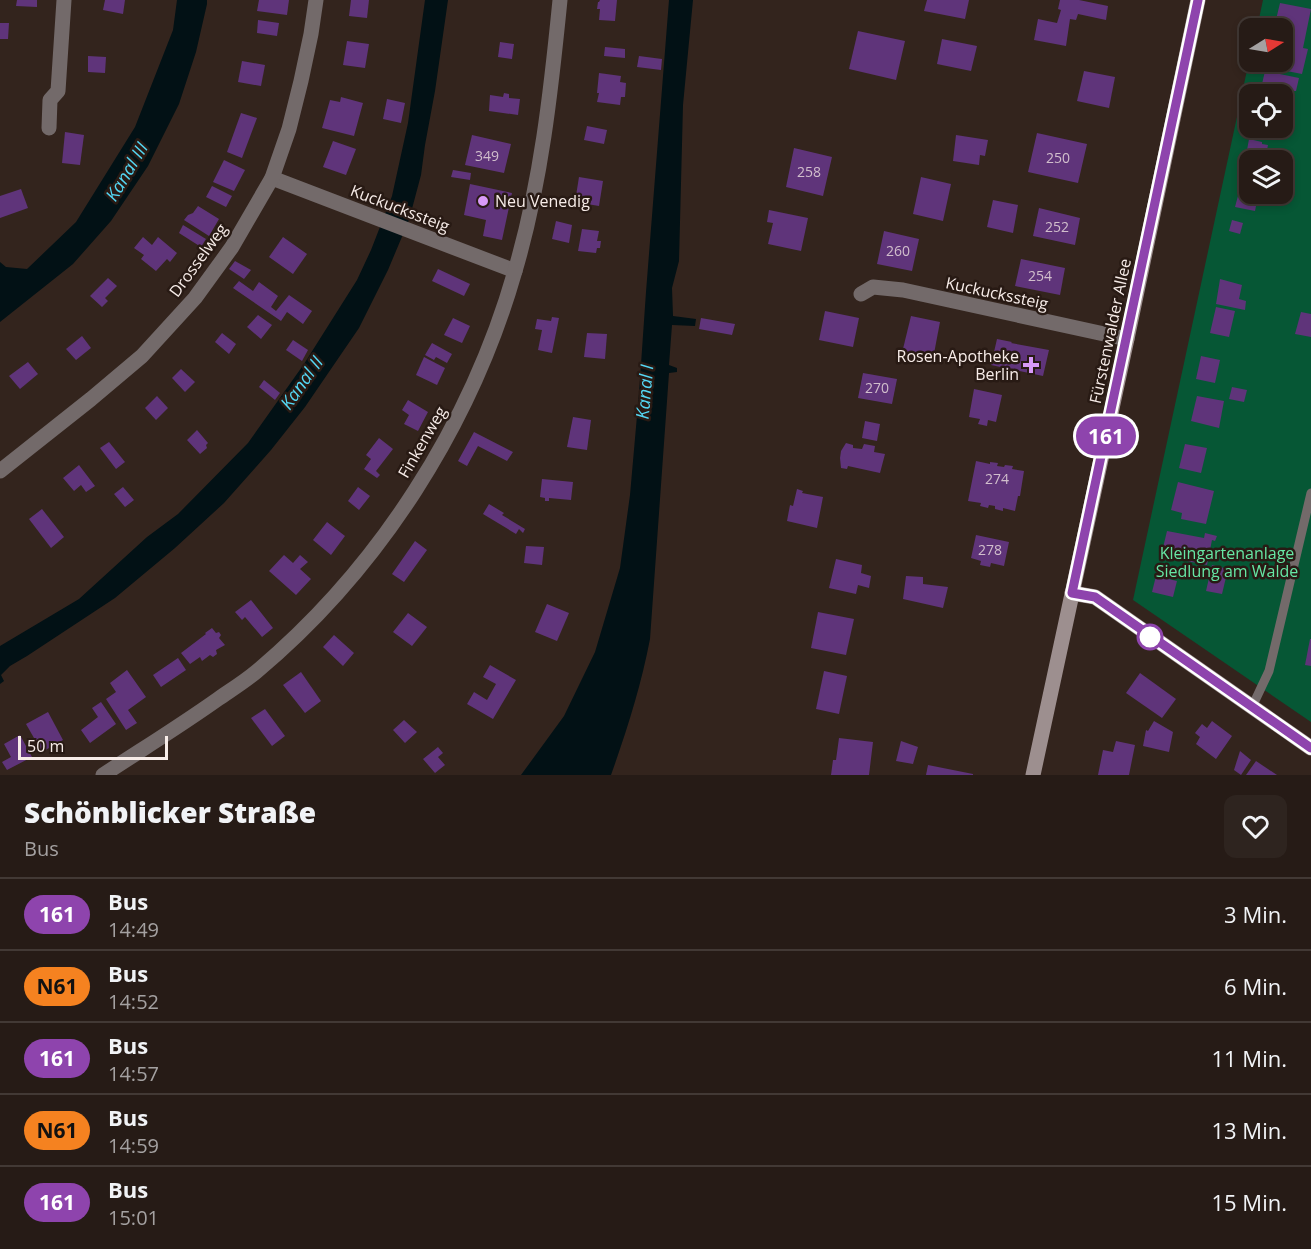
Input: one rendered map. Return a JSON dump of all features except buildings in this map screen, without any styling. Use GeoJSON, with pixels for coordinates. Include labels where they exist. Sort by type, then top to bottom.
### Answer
{"type":"FeatureCollection","features":[{"type":"Feature","properties":{"kind":"main road","name":"Fürstenwalder Allee"},"geometry":{"type":"LineString","coordinates":[[1033,775],[1198,0]]}},
{"type":"Feature","properties":{"kind":"main road"},"geometry":{"type":"LineString","coordinates":[[1072,593],[1095,597],[1311,748]]}},
{"type":"Feature","properties":{"kind":"street"},"geometry":{"type":"LineString","coordinates":[[49,128],[50,100],[58,91],[64,0]]}},
{"type":"Feature","properties":{"kind":"street","name":"Drosselweg"},"geometry":{"type":"LineString","coordinates":[[0,471],[92,399],[142,356],[195,298],[232,247],[273,178],[301,81],[316,0]]}},
{"type":"Feature","properties":{"kind":"street","name":"Finkenweg"},"geometry":{"type":"LineString","coordinates":[[103,775],[249,678],[299,634],[331,601],[386,531],[437,456],[468,397],[485,358],[515,271],[531,208],[545,124],[560,0]]}},
{"type":"Feature","properties":{"kind":"street","name":"Kuckuckssteig"},"geometry":{"type":"LineString","coordinates":[[273,178],[515,271]]}},
{"type":"Feature","properties":{"kind":"street","name":"Kuckuckssteig"},"geometry":{"type":"LineString","coordinates":[[861,294],[873,287],[903,290],[1127,339]]}},
{"type":"Feature","properties":{"kind":"lane"},"geometry":{"type":"LineString","coordinates":[[1252,707],[1269,671],[1311,493]]}},
{"type":"Feature","properties":{"kind":"green space","name":"Kleingartenanlage Siedlung am Walde"},"geometry":{"type":"Polygon","coordinates":[[[1263,0],[1311,0],[1311,722],[1133,600],[1239,107],[1239,138],[1293,138],[1293,84],[1244,84],[1247,72],[1293,72],[1293,18],[1259,18],[1263,0]]]}},
{"type":"Feature","properties":{"kind":"water","name":"Kanal III"},"geometry":{"type":"Polygon","coordinates":[[[177,0],[207,0],[207,4],[196,52],[179,104],[148,166],[111,221],[73,264],[0,322],[0,262],[6,267],[27,269],[76,222],[135,127],[173,30],[177,0]]]}},
{"type":"Feature","properties":{"kind":"water","name":"Kanal II"},"geometry":{"type":"Polygon","coordinates":[[[425,0],[448,0],[421,175],[409,220],[388,270],[359,328],[305,407],[224,503],[115,598],[10,666],[1,675],[4,681],[0,684],[0,646],[79,599],[147,537],[178,514],[248,443],[304,364],[357,280],[392,196],[408,123],[425,0]]]}},
{"type":"Feature","properties":{"kind":"water","name":"Kanal I"},"geometry":{"type":"Polygon","coordinates":[[[669,0],[693,0],[683,105],[679,261],[672,288],[673,316],[696,319],[695,326],[672,325],[669,365],[677,368],[677,372],[669,373],[650,639],[633,708],[611,775],[521,775],[564,716],[595,652],[620,568],[630,495],[639,393],[669,0]]]}},
{"type":"Feature","properties":{"kind":"bus line","name":"161"},"geometry":{"type":"LineString","coordinates":[[1198,0],[1072,593],[1095,597],[1311,748]]}},
{"type":"Feature","properties":{"kind":"place","name":"Neu Venedig"},"geometry":{"type":"Point","coordinates":[483,201]}},
{"type":"Feature","properties":{"kind":"place","name":"Rosen-Apotheke Berlin"},"geometry":{"type":"Point","coordinates":[1031,365]}}]}
